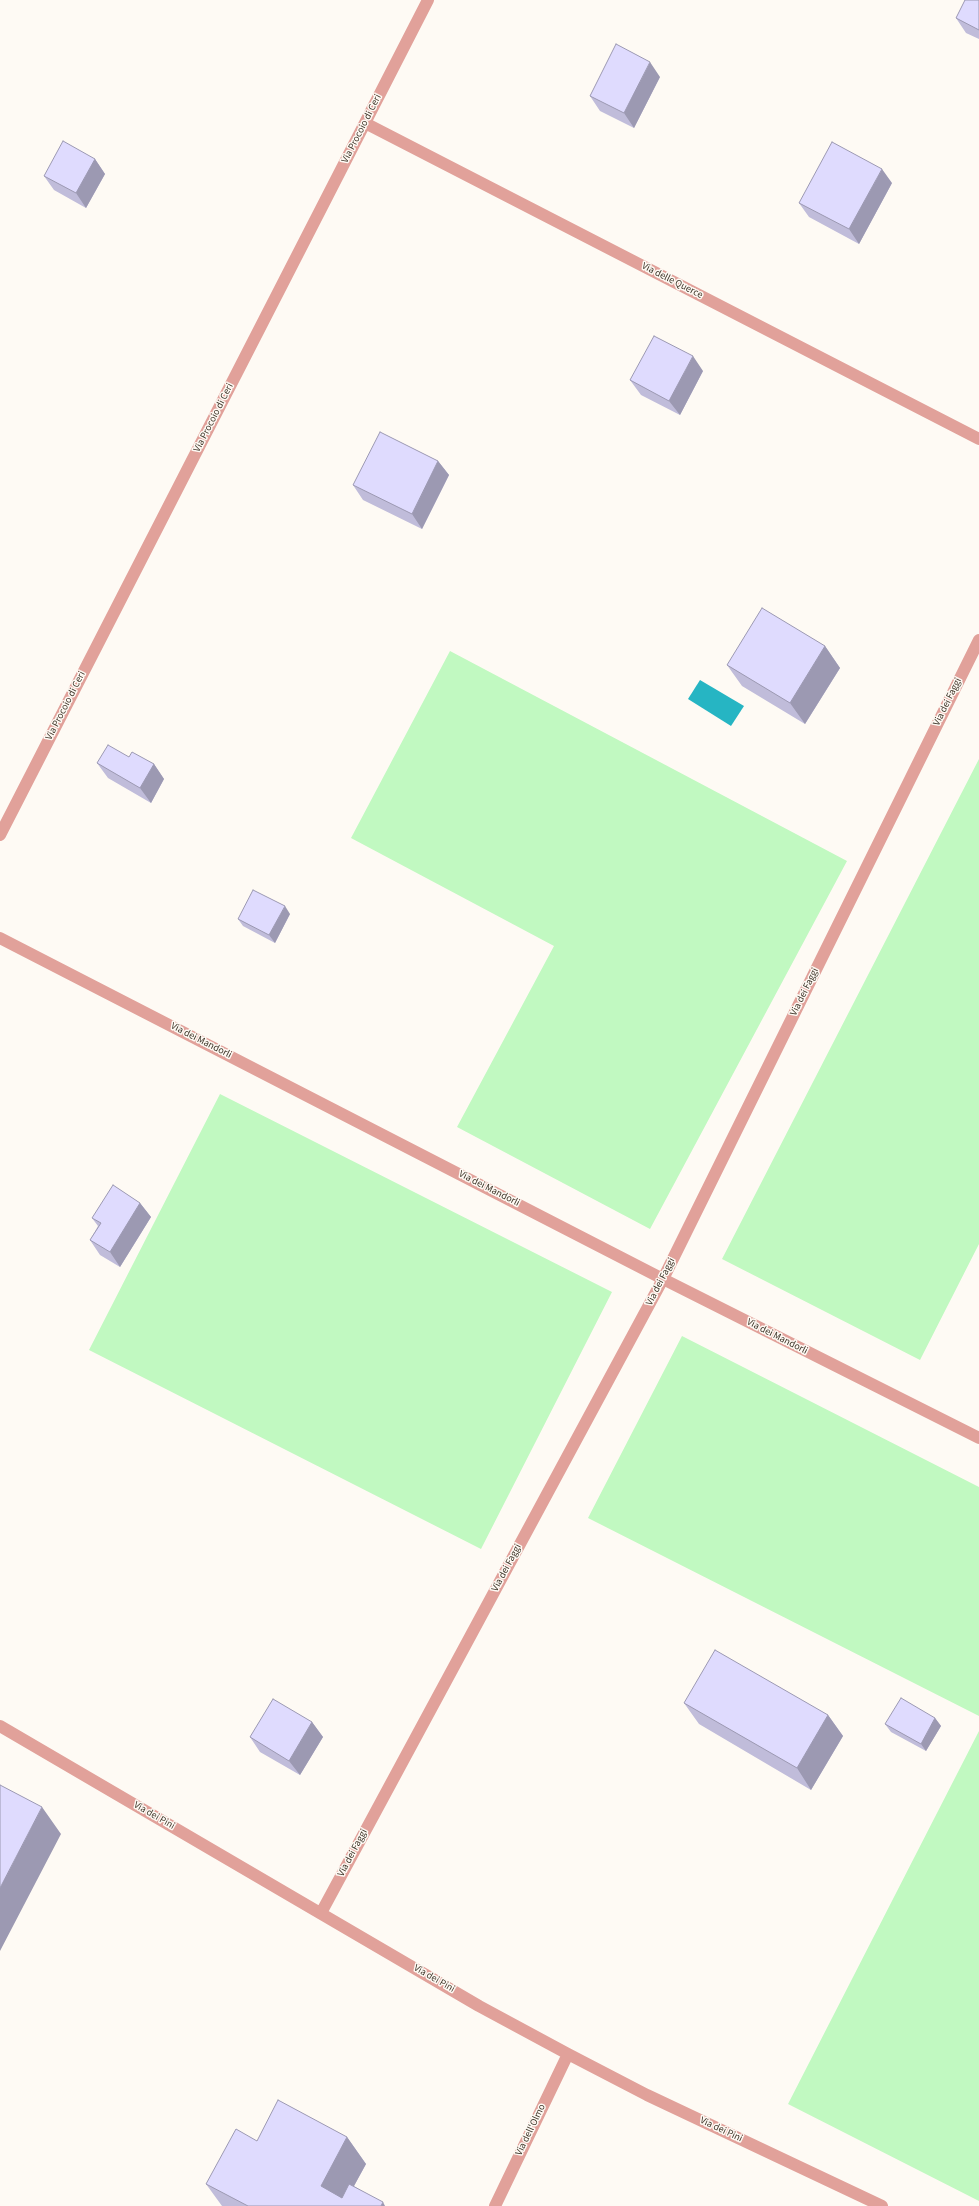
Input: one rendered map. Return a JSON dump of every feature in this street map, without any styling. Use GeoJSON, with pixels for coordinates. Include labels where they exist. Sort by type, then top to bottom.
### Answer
{"type":"FeatureCollection","features":[{"type":"Feature","properties":{"kind":"street","name":"Via Procoio di Ceri"},"geometry":{"type":"LineString","coordinates":[[0,835],[428,0]]}},
{"type":"Feature","properties":{"kind":"street","name":"Via delle Querce"},"geometry":{"type":"LineString","coordinates":[[365,123],[979,439]]}},
{"type":"Feature","properties":{"kind":"street","name":"Via dei Faggi"},"geometry":{"type":"LineString","coordinates":[[320,1913],[663,1279],[979,640]]}},
{"type":"Feature","properties":{"kind":"street","name":"Via dei Mandorli"},"geometry":{"type":"LineString","coordinates":[[0,938],[663,1279],[979,1438]]}},
{"type":"Feature","properties":{"kind":"street","name":"Via dei Pini"},"geometry":{"type":"LineString","coordinates":[[0,1726],[479,2006],[647,2095],[882,2206]]}},
{"type":"Feature","properties":{"kind":"street","name":"Via dell'Olmo"},"geometry":{"type":"LineString","coordinates":[[495,2206],[568,2054]]}},
{"type":"Feature","properties":{"kind":"green space"},"geometry":{"type":"Polygon","coordinates":[[[450,651],[847,861],[650,1229],[457,1127],[554,946],[351,838],[450,651]]]}},
{"type":"Feature","properties":{"kind":"green space"},"geometry":{"type":"Polygon","coordinates":[[[979,759],[979,1244],[920,1360],[722,1259],[979,759]]]}},
{"type":"Feature","properties":{"kind":"green space"},"geometry":{"type":"Polygon","coordinates":[[[220,1094],[612,1292],[481,1549],[89,1350],[220,1094]]]}},
{"type":"Feature","properties":{"kind":"green space"},"geometry":{"type":"Polygon","coordinates":[[[682,1336],[979,1487],[979,1716],[588,1518],[682,1336]]]}},
{"type":"Feature","properties":{"kind":"green space"},"geometry":{"type":"Polygon","coordinates":[[[979,1731],[979,2201],[788,2104],[979,1731]]]}},
{"type":"Feature","properties":{"kind":"water"},"geometry":{"type":"Polygon","coordinates":[[[700,680],[744,706],[731,726],[688,699],[700,680]]]}},
{"type":"Feature","properties":{"kind":"building"},"geometry":{"type":"Polygon","coordinates":[[[965,0],[979,0],[979,30],[956,18],[965,0]]]}},
{"type":"Feature","properties":{"kind":"building"},"geometry":{"type":"Polygon","coordinates":[[[616,44],[650,62],[624,113],[590,96],[616,44]]]}},
{"type":"Feature","properties":{"kind":"building"},"geometry":{"type":"Polygon","coordinates":[[[63,141],[95,159],[76,193],[44,176],[63,141]]]}},
{"type":"Feature","properties":{"kind":"building"},"geometry":{"type":"Polygon","coordinates":[[[832,142],[882,169],[849,229],[799,203],[832,142]]]}},
{"type":"Feature","properties":{"kind":"building"},"geometry":{"type":"Polygon","coordinates":[[[654,336],[693,356],[669,401],[630,380],[654,336]]]}},
{"type":"Feature","properties":{"kind":"building"},"geometry":{"type":"Polygon","coordinates":[[[380,432],[438,461],[412,514],[353,485],[380,432]]]}},
{"type":"Feature","properties":{"kind":"building"},"geometry":{"type":"Polygon","coordinates":[[[762,608],[825,646],[790,703],[727,665],[762,608]]]}},
{"type":"Feature","properties":{"kind":"building"},"geometry":{"type":"Polygon","coordinates":[[[108,745],[129,757],[132,752],[154,764],[140,788],[97,763],[108,745]]]}},
{"type":"Feature","properties":{"kind":"building"},"geometry":{"type":"Polygon","coordinates":[[[253,890],[285,906],[269,935],[238,919],[253,890]]]}},
{"type":"Feature","properties":{"kind":"building"},"geometry":{"type":"Polygon","coordinates":[[[113,1185],[140,1203],[110,1252],[90,1240],[101,1223],[92,1218],[113,1185]]]}},
{"type":"Feature","properties":{"kind":"building"},"geometry":{"type":"Polygon","coordinates":[[[715,1650],[828,1715],[797,1768],[684,1703],[715,1650]]]}},
{"type":"Feature","properties":{"kind":"building"},"geometry":{"type":"Polygon","coordinates":[[[901,1698],[935,1718],[921,1744],[885,1724],[901,1698]]]}},
{"type":"Feature","properties":{"kind":"building"},"geometry":{"type":"Polygon","coordinates":[[[273,1699],[312,1722],[289,1761],[250,1737],[273,1699]]]}},
{"type":"Feature","properties":{"kind":"building"},"geometry":{"type":"Polygon","coordinates":[[[0,1785],[42,1807],[0,1888],[0,1785]]]}},
{"type":"Feature","properties":{"kind":"building"},"geometry":{"type":"Polygon","coordinates":[[[278,2100],[347,2137],[321,2186],[342,2198],[349,2184],[383,2202],[381,2206],[248,2206],[206,2184],[236,2129],[257,2141],[278,2100]]]}}]}
